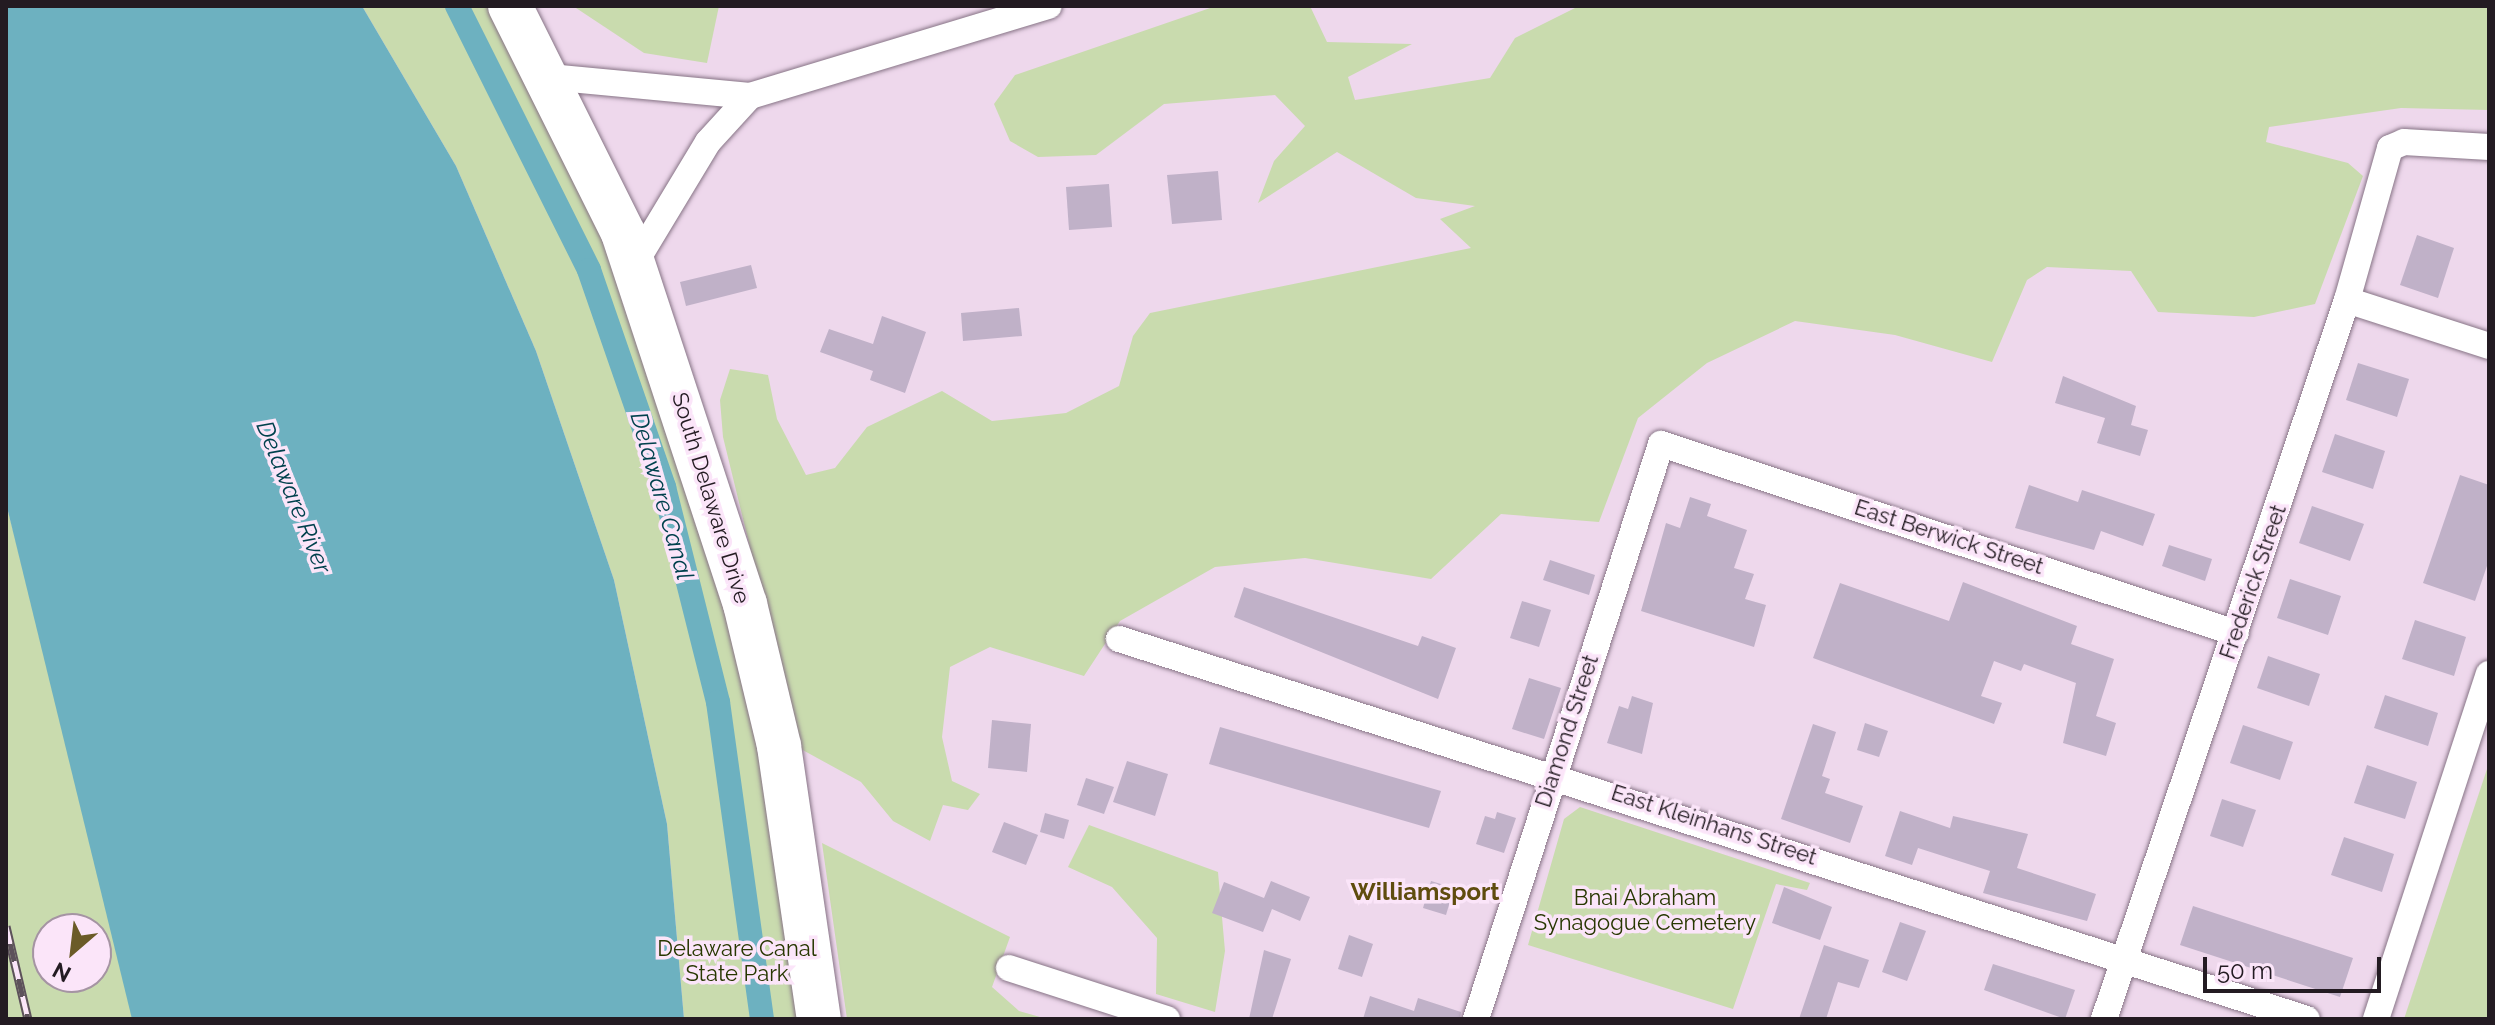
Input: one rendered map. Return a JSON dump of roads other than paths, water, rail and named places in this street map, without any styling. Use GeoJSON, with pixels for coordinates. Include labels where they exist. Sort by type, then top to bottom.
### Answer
{"type":"FeatureCollection","features":[{"type":"Feature","properties":{"kind":"highway","name":"South Delaware Drive"},"geometry":{"type":"LineString","coordinates":[[510,6],[549,77],[635,263],[769,699],[819,1019]]}},
{"type":"Feature","properties":{"kind":"street"},"geometry":{"type":"LineString","coordinates":[[549,77],[750,96],[1049,6]]}},
{"type":"Feature","properties":{"kind":"street"},"geometry":{"type":"LineString","coordinates":[[635,263],[708,142],[750,96]]}},
{"type":"Feature","properties":{"kind":"street","name":"Frederick Street"},"geometry":{"type":"LineString","coordinates":[[2104,1019],[2347,300],[2395,143],[2489,147]]}},
{"type":"Feature","properties":{"kind":"street"},"geometry":{"type":"LineString","coordinates":[[2347,300],[2489,346]]}},
{"type":"Feature","properties":{"kind":"street","name":"East Berwick Street"},"geometry":{"type":"LineString","coordinates":[[1661,444],[2236,633]]}},
{"type":"Feature","properties":{"kind":"street","name":"Diamond Street"},"geometry":{"type":"LineString","coordinates":[[1476,1019],[1661,444]]}},
{"type":"Feature","properties":{"kind":"street","name":"East Kleinhans Street"},"geometry":{"type":"LineString","coordinates":[[1119,639],[1554,773],[2307,1019]]}},
{"type":"Feature","properties":{"kind":"street"},"geometry":{"type":"LineString","coordinates":[[2376,1019],[2489,674]]}},
{"type":"Feature","properties":{"kind":"street"},"geometry":{"type":"LineString","coordinates":[[1009,968],[1167,1019]]}},
{"type":"Feature","properties":{"kind":"water","name":"Delaware River"},"geometry":{"type":"Polygon","coordinates":[[[6,6],[362,6],[456,166],[536,351],[614,580],[667,824],[684,1019],[132,1019],[112,937],[112,913],[106,913],[6,503],[6,6]]]}},
{"type":"Feature","properties":{"kind":"waterway","name":"Delaware Canal"},"geometry":{"type":"LineString","coordinates":[[457,6],[589,270],[664,487],[718,702],[762,1019]]}},
{"type":"Feature","properties":{"kind":"railway"},"geometry":{"type":"LineString","coordinates":[[6,926],[28,1019]]}},
{"type":"Feature","properties":{"kind":"district","name":"Williamsport"},"geometry":{"type":"Point","coordinates":[1425,892]}},
{"type":"Feature","properties":{"kind":"park label","name":"Bnai Abraham Synagogue Cemetery"},"geometry":{"type":"Point","coordinates":[1645,910]}},
{"type":"Feature","properties":{"kind":"park label","name":"Delaware Canal State Park"},"geometry":{"type":"Point","coordinates":[737,960]}}]}
